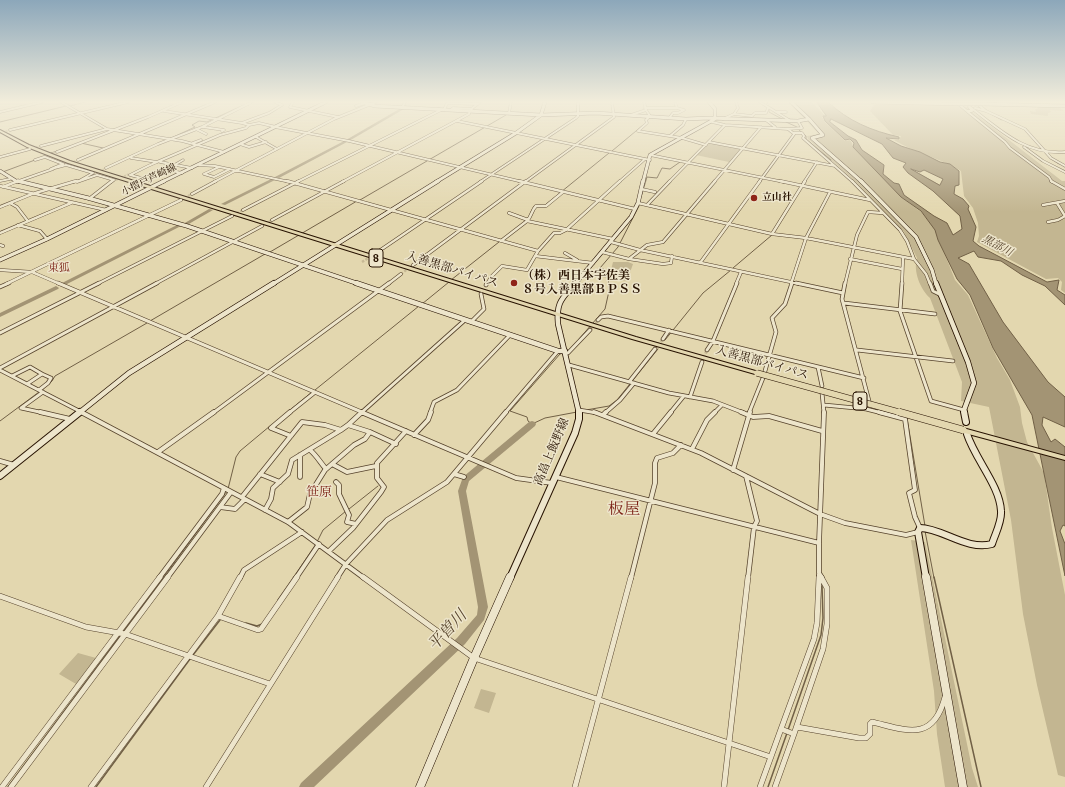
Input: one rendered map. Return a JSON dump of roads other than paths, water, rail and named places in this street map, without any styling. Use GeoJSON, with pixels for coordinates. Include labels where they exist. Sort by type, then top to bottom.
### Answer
{"type":"FeatureCollection","features":[{"type":"Feature","properties":{"kind":"highway","name":"入善黒部バイパス"},"geometry":{"type":"LineString","coordinates":[[14,139],[52,156],[556,314],[965,432],[993,438],[1065,458]]}},
{"type":"Feature","properties":{"kind":"street"},"geometry":{"type":"LineString","coordinates":[[41,146],[69,139]]}},
{"type":"Feature","properties":{"kind":"street"},"geometry":{"type":"LineString","coordinates":[[57,152],[91,139]]}},
{"type":"Feature","properties":{"kind":"street"},"geometry":{"type":"LineString","coordinates":[[78,160],[130,139]]}},
{"type":"Feature","properties":{"kind":"street"},"geometry":{"type":"LineString","coordinates":[[106,168],[170,139],[192,143],[224,152]]}},
{"type":"Feature","properties":{"kind":"street"},"geometry":{"type":"LineString","coordinates":[[129,174],[211,139]]}},
{"type":"Feature","properties":{"kind":"street","name":"小摺戸芦崎線"},"geometry":{"type":"LineString","coordinates":[[0,260],[47,239],[252,139]]}},
{"type":"Feature","properties":{"kind":"street"},"geometry":{"type":"LineString","coordinates":[[259,139],[277,149]]}},
{"type":"Feature","properties":{"kind":"street"},"geometry":{"type":"LineString","coordinates":[[192,194],[298,139]]}},
{"type":"Feature","properties":{"kind":"street"},"geometry":{"type":"LineString","coordinates":[[332,139],[370,146],[635,209]]}},
{"type":"Feature","properties":{"kind":"street"},"geometry":{"type":"LineString","coordinates":[[243,210],[385,139]]}},
{"type":"Feature","properties":{"kind":"street"},"geometry":{"type":"LineString","coordinates":[[272,220],[424,139]]}},
{"type":"Feature","properties":{"kind":"street"},"geometry":{"type":"LineString","coordinates":[[0,476],[129,373],[507,139]]}},
{"type":"Feature","properties":{"kind":"street"},"geometry":{"type":"LineString","coordinates":[[379,251],[545,139],[650,160]]}},
{"type":"Feature","properties":{"kind":"street"},"geometry":{"type":"LineString","coordinates":[[413,265],[585,139]]}},
{"type":"Feature","properties":{"kind":"street"},"geometry":{"type":"LineString","coordinates":[[650,155],[681,139]]}},
{"type":"Feature","properties":{"kind":"street"},"geometry":{"type":"LineString","coordinates":[[684,139],[706,145]]}},
{"type":"Feature","properties":{"kind":"street"},"geometry":{"type":"LineString","coordinates":[[647,205],[712,139]]}},
{"type":"Feature","properties":{"kind":"street"},"geometry":{"type":"LineString","coordinates":[[629,259],[647,245],[663,242],[751,139]]}},
{"type":"Feature","properties":{"kind":"street"},"geometry":{"type":"LineString","coordinates":[[700,263],[791,139]]}},
{"type":"Feature","properties":{"kind":"street"},"geometry":{"type":"LineString","coordinates":[[805,139],[836,166],[884,214],[903,236],[914,259],[926,274],[933,291],[939,294]]}},
{"type":"Feature","properties":{"kind":"street"},"geometry":{"type":"LineString","coordinates":[[813,139],[873,192],[916,237],[932,270],[939,294],[968,362],[974,383],[964,410],[966,422]]}},
{"type":"Feature","properties":{"kind":"street"},"geometry":{"type":"LineString","coordinates":[[1001,139],[1010,148],[1049,177],[1052,183],[1065,190]]}},
{"type":"Feature","properties":{"kind":"street"},"geometry":{"type":"LineString","coordinates":[[1014,139],[1043,161],[1065,172]]}},
{"type":"Feature","properties":{"kind":"street"},"geometry":{"type":"LineString","coordinates":[[1034,139],[1051,158],[1065,166]]}},
{"type":"Feature","properties":{"kind":"street"},"geometry":{"type":"LineString","coordinates":[[192,143],[201,140]]}},
{"type":"Feature","properties":{"kind":"street"},"geometry":{"type":"LineString","coordinates":[[1017,141],[1031,149],[1046,152],[1065,152]]}},
{"type":"Feature","properties":{"kind":"street"},"geometry":{"type":"LineString","coordinates":[[240,144],[249,146],[266,142]]}},
{"type":"Feature","properties":{"kind":"street"},"geometry":{"type":"LineString","coordinates":[[709,142],[836,166]]}},
{"type":"Feature","properties":{"kind":"street"},"geometry":{"type":"LineString","coordinates":[[0,157],[30,149]]}},
{"type":"Feature","properties":{"kind":"street"},"geometry":{"type":"LineString","coordinates":[[556,314],[556,310],[562,300],[631,217],[642,191],[650,155]]}},
{"type":"Feature","properties":{"kind":"street"},"geometry":{"type":"LineString","coordinates":[[650,155],[872,201]]}},
{"type":"Feature","properties":{"kind":"street"},"geometry":{"type":"LineString","coordinates":[[44,157],[35,160],[45,157],[63,164],[51,169]]}},
{"type":"Feature","properties":{"kind":"street"},"geometry":{"type":"LineString","coordinates":[[128,158],[132,157],[192,168]]}},
{"type":"Feature","properties":{"kind":"street"},"geometry":{"type":"LineString","coordinates":[[486,285],[491,277],[502,266],[526,270],[532,265],[538,251],[554,233],[560,233],[566,230],[644,159]]}},
{"type":"Feature","properties":{"kind":"street"},"geometry":{"type":"LineString","coordinates":[[148,166],[130,175],[147,180],[183,160]]}},
{"type":"Feature","properties":{"kind":"street"},"geometry":{"type":"LineString","coordinates":[[772,234],[817,162]]}},
{"type":"Feature","properties":{"kind":"street"},"geometry":{"type":"LineString","coordinates":[[1,187],[68,164]]}},
{"type":"Feature","properties":{"kind":"street"},"geometry":{"type":"LineString","coordinates":[[199,164],[236,170],[295,184],[538,251]]}},
{"type":"Feature","properties":{"kind":"street"},"geometry":{"type":"LineString","coordinates":[[51,169],[66,165],[93,173],[77,182]]}},
{"type":"Feature","properties":{"kind":"street"},"geometry":{"type":"LineString","coordinates":[[219,167],[204,174],[214,177],[230,169]]}},
{"type":"Feature","properties":{"kind":"street"},"geometry":{"type":"LineString","coordinates":[[166,170],[182,173]]}},
{"type":"Feature","properties":{"kind":"street"},"geometry":{"type":"LineString","coordinates":[[0,171],[10,179],[16,181],[88,198],[201,231],[558,351],[568,352],[590,330]]}},
{"type":"Feature","properties":{"kind":"street"},"geometry":{"type":"LineString","coordinates":[[77,182],[97,173]]}},
{"type":"Feature","properties":{"kind":"street"},"geometry":{"type":"LineString","coordinates":[[0,208],[32,194],[97,175],[114,180],[104,188]]}},
{"type":"Feature","properties":{"kind":"street"},"geometry":{"type":"LineString","coordinates":[[0,181],[10,179]]}},
{"type":"Feature","properties":{"kind":"street"},"geometry":{"type":"LineString","coordinates":[[77,203],[88,198],[116,180]]}},
{"type":"Feature","properties":{"kind":"street"},"geometry":{"type":"LineString","coordinates":[[1,187],[106,210]]}},
{"type":"Feature","properties":{"kind":"street"},"geometry":{"type":"LineString","coordinates":[[642,191],[655,192]]}},
{"type":"Feature","properties":{"kind":"street"},"geometry":{"type":"LineString","coordinates":[[501,241],[531,217],[533,208],[536,206],[546,206],[563,192]]}},
{"type":"Feature","properties":{"kind":"street"},"geometry":{"type":"LineString","coordinates":[[765,371],[776,332],[772,318],[785,304],[806,238],[830,192]]}},
{"type":"Feature","properties":{"kind":"street"},"geometry":{"type":"LineString","coordinates":[[0,287],[182,200]]}},
{"type":"Feature","properties":{"kind":"street"},"geometry":{"type":"LineString","coordinates":[[1043,205],[1065,201]]}},
{"type":"Feature","properties":{"kind":"street"},"geometry":{"type":"LineString","coordinates":[[10,203],[17,207],[27,220]]}},
{"type":"Feature","properties":{"kind":"street"},"geometry":{"type":"LineString","coordinates":[[0,233],[27,220],[72,203]]}},
{"type":"Feature","properties":{"kind":"street"},"geometry":{"type":"LineString","coordinates":[[638,203],[772,234],[806,238],[914,259]]}},
{"type":"Feature","properties":{"kind":"street"},"geometry":{"type":"LineString","coordinates":[[1048,222],[1065,217],[1057,203]]}},
{"type":"Feature","properties":{"kind":"street"},"geometry":{"type":"LineString","coordinates":[[869,401],[844,303],[843,293],[857,235],[868,212],[884,214]]}},
{"type":"Feature","properties":{"kind":"street"},"geometry":{"type":"LineString","coordinates":[[509,213],[527,220],[612,241],[640,250],[843,293]]}},
{"type":"Feature","properties":{"kind":"street"},"geometry":{"type":"LineString","coordinates":[[0,333],[232,216]]}},
{"type":"Feature","properties":{"kind":"street"},"geometry":{"type":"LineString","coordinates":[[18,225],[40,231],[47,239]]}},
{"type":"Feature","properties":{"kind":"street"},"geometry":{"type":"LineString","coordinates":[[0,369],[262,226]]}},
{"type":"Feature","properties":{"kind":"street"},"geometry":{"type":"LineString","coordinates":[[602,252],[629,259],[663,264],[671,263],[672,256]]}},
{"type":"Feature","properties":{"kind":"street"},"geometry":{"type":"LineString","coordinates":[[565,253],[578,261]]}},
{"type":"Feature","properties":{"kind":"street"},"geometry":{"type":"LineString","coordinates":[[535,256],[593,263]]}},
{"type":"Feature","properties":{"kind":"street"},"geometry":{"type":"LineString","coordinates":[[903,257],[900,311],[931,401],[964,410]]}},
{"type":"Feature","properties":{"kind":"street"},"geometry":{"type":"LineString","coordinates":[[850,259],[902,270]]}},
{"type":"Feature","properties":{"kind":"street"},"geometry":{"type":"LineString","coordinates":[[0,270],[32,272],[516,478],[554,480],[818,543]]}},
{"type":"Feature","properties":{"kind":"street"},"geometry":{"type":"LineString","coordinates":[[707,350],[713,341],[741,272]]}},
{"type":"Feature","properties":{"kind":"street"},"geometry":{"type":"LineString","coordinates":[[158,452],[229,402],[267,372],[401,274]]}},
{"type":"Feature","properties":{"kind":"street"},"geometry":{"type":"LineString","coordinates":[[471,322],[484,309],[481,294]]}},
{"type":"Feature","properties":{"kind":"street"},"geometry":{"type":"LineString","coordinates":[[844,303],[900,311],[935,314]]}},
{"type":"Feature","properties":{"kind":"street","name":"高畠上飯野線"},"geometry":{"type":"LineString","coordinates":[[420,787],[474,658],[575,433],[579,420],[579,410],[556,314]]}},
{"type":"Feature","properties":{"kind":"street"},"geometry":{"type":"LineString","coordinates":[[598,320],[605,315],[864,378]]}},
{"type":"Feature","properties":{"kind":"street"},"geometry":{"type":"LineString","coordinates":[[265,510],[271,500],[273,488],[288,474],[292,460],[348,425],[465,320]]}},
{"type":"Feature","properties":{"kind":"street"},"geometry":{"type":"LineString","coordinates":[[663,339],[669,330]]}},
{"type":"Feature","properties":{"kind":"street"},"geometry":{"type":"LineString","coordinates":[[414,434],[428,420],[434,402],[457,390],[510,335]]}},
{"type":"Feature","properties":{"kind":"street"},"geometry":{"type":"LineString","coordinates":[[603,415],[620,400],[654,349]]}},
{"type":"Feature","properties":{"kind":"street"},"geometry":{"type":"LineString","coordinates":[[857,350],[953,361]]}},
{"type":"Feature","properties":{"kind":"street"},"geometry":{"type":"LineString","coordinates":[[206,787],[346,564],[388,520],[447,482],[558,351]]}},
{"type":"Feature","properties":{"kind":"street"},"geometry":{"type":"LineString","coordinates":[[690,397],[702,362]]}},
{"type":"Feature","properties":{"kind":"street"},"geometry":{"type":"LineString","coordinates":[[569,365],[683,397],[713,400],[749,415],[759,417],[769,416],[822,431]]}},
{"type":"Feature","properties":{"kind":"street"},"geometry":{"type":"LineString","coordinates":[[12,376],[30,367],[51,378],[41,391],[21,408],[70,419]]}},
{"type":"Feature","properties":{"kind":"street"},"geometry":{"type":"LineString","coordinates":[[818,367],[822,386]]}},
{"type":"Feature","properties":{"kind":"street"},"geometry":{"type":"LineString","coordinates":[[0,369],[288,522],[474,658],[770,757]]}},
{"type":"Feature","properties":{"kind":"street"},"geometry":{"type":"LineString","coordinates":[[28,384],[42,374]]}},
{"type":"Feature","properties":{"kind":"street"},"geometry":{"type":"LineString","coordinates":[[733,470],[749,415],[763,378]]}},
{"type":"Feature","properties":{"kind":"street"},"geometry":{"type":"LineString","coordinates":[[291,436],[271,428],[314,393]]}},
{"type":"Feature","properties":{"kind":"street"},"geometry":{"type":"LineString","coordinates":[[760,787],[814,639],[817,624],[819,573],[818,543],[824,405],[822,394]]}},
{"type":"Feature","properties":{"kind":"street"},"geometry":{"type":"LineString","coordinates":[[653,434],[683,397]]}},
{"type":"Feature","properties":{"kind":"street"},"geometry":{"type":"LineString","coordinates":[[692,449],[707,420],[722,405]]}},
{"type":"Feature","properties":{"kind":"street"},"geometry":{"type":"LineString","coordinates":[[824,405],[867,408],[905,419],[915,490],[911,490],[909,493],[913,504],[916,524],[919,530],[963,787]]}},
{"type":"Feature","properties":{"kind":"street"},"geometry":{"type":"LineString","coordinates":[[579,410],[590,411],[603,415],[692,449],[820,514],[845,523],[906,535],[924,528],[978,546],[988,547],[992,544],[1000,520],[999,498],[977,461],[965,432]]}},
{"type":"Feature","properties":{"kind":"street"},"geometry":{"type":"LineString","coordinates":[[220,507],[235,509],[260,474],[302,422],[325,425],[341,430]]}},
{"type":"Feature","properties":{"kind":"street"},"geometry":{"type":"LineString","coordinates":[[348,425],[370,432],[396,444]]}},
{"type":"Feature","properties":{"kind":"street"},"geometry":{"type":"LineString","coordinates":[[329,551],[356,524],[381,492],[384,487],[378,482],[377,463],[396,444],[406,431]]}},
{"type":"Feature","properties":{"kind":"street"},"geometry":{"type":"LineString","coordinates":[[288,522],[307,507],[310,494],[326,470],[354,445],[365,439],[370,432]]}},
{"type":"Feature","properties":{"kind":"street"},"geometry":{"type":"LineString","coordinates":[[575,787],[651,502],[655,483],[655,463],[657,458],[673,453],[681,445]]}},
{"type":"Feature","properties":{"kind":"street"},"geometry":{"type":"LineString","coordinates":[[310,450],[318,457],[319,461],[326,470]]}},
{"type":"Feature","properties":{"kind":"street"},"geometry":{"type":"LineString","coordinates":[[300,455],[300,477]]}},
{"type":"Feature","properties":{"kind":"street"},"geometry":{"type":"LineString","coordinates":[[0,461],[14,465]]}},
{"type":"Feature","properties":{"kind":"street"},"geometry":{"type":"LineString","coordinates":[[332,464],[348,472],[376,466]]}},
{"type":"Feature","properties":{"kind":"street"},"geometry":{"type":"LineString","coordinates":[[260,474],[280,482]]}},
{"type":"Feature","properties":{"kind":"street"},"geometry":{"type":"LineString","coordinates":[[454,474],[464,477]]}},
{"type":"Feature","properties":{"kind":"street"},"geometry":{"type":"LineString","coordinates":[[724,787],[754,527],[757,521],[746,476]]}},
{"type":"Feature","properties":{"kind":"street"},"geometry":{"type":"LineString","coordinates":[[336,482],[339,485],[339,494],[349,515],[347,522],[356,524]]}},
{"type":"Feature","properties":{"kind":"street"},"geometry":{"type":"LineString","coordinates":[[2,787],[222,494],[224,488]]}},
{"type":"Feature","properties":{"kind":"street"},"geometry":{"type":"LineString","coordinates":[[11,787],[231,492]]}},
{"type":"Feature","properties":{"kind":"street"},"geometry":{"type":"LineString","coordinates":[[91,787],[218,616],[244,570],[302,532]]}},
{"type":"Feature","properties":{"kind":"street"},"geometry":{"type":"LineString","coordinates":[[218,616],[230,622],[258,630],[261,629],[319,544]]}},
{"type":"Feature","properties":{"kind":"street"},"geometry":{"type":"LineString","coordinates":[[775,787],[823,649],[827,624],[827,588],[819,573]]}},
{"type":"Feature","properties":{"kind":"street"},"geometry":{"type":"LineString","coordinates":[[0,596],[86,627],[125,634],[270,684]]}},
{"type":"Feature","properties":{"kind":"street"},"geometry":{"type":"LineString","coordinates":[[797,727],[859,738],[866,738],[870,734],[870,724],[872,722],[912,731],[924,728],[933,721],[944,702],[946,690]]}},
{"type":"Feature","properties":{"kind":"street"},"geometry":{"type":"LineString","coordinates":[[781,729],[794,734]]}},
{"type":"Feature","properties":{"kind":"waterway"},"geometry":{"type":"LineString","coordinates":[[360,200],[465,139]]}},
{"type":"Feature","properties":{"kind":"waterway"},"geometry":{"type":"LineString","coordinates":[[612,151],[627,139]]}},
{"type":"Feature","properties":{"kind":"waterway"},"geometry":{"type":"LineString","coordinates":[[806,139],[831,160]]}},
{"type":"Feature","properties":{"kind":"waterway"},"geometry":{"type":"LineString","coordinates":[[277,177],[345,142]]}},
{"type":"Feature","properties":{"kind":"waterway"},"geometry":{"type":"LineString","coordinates":[[81,143],[103,148]]}},
{"type":"Feature","properties":{"kind":"waterway"},"geometry":{"type":"LineString","coordinates":[[51,153],[57,151]]}},
{"type":"Feature","properties":{"kind":"waterway"},"geometry":{"type":"LineString","coordinates":[[1045,152],[1050,158],[1059,164]]}},
{"type":"Feature","properties":{"kind":"waterway"},"geometry":{"type":"LineString","coordinates":[[545,205],[609,153]]}},
{"type":"Feature","properties":{"kind":"waterway"},"geometry":{"type":"LineString","coordinates":[[0,173],[35,160]]}},
{"type":"Feature","properties":{"kind":"waterway"},"geometry":{"type":"LineString","coordinates":[[641,197],[647,177],[657,178],[662,168],[670,169],[680,162]]}},
{"type":"Feature","properties":{"kind":"waterway"},"geometry":{"type":"LineString","coordinates":[[223,204],[273,180]]}},
{"type":"Feature","properties":{"kind":"waterway"},"geometry":{"type":"LineString","coordinates":[[270,252],[357,201]]}},
{"type":"Feature","properties":{"kind":"waterway"},"geometry":{"type":"LineString","coordinates":[[531,212],[534,206]]}},
{"type":"Feature","properties":{"kind":"waterway"},"geometry":{"type":"LineString","coordinates":[[579,339],[605,309],[609,291],[608,271],[600,268],[618,247],[639,206]]}},
{"type":"Feature","properties":{"kind":"waterway"},"geometry":{"type":"LineString","coordinates":[[185,224],[211,210]]}},
{"type":"Feature","properties":{"kind":"waterway"},"geometry":{"type":"LineString","coordinates":[[65,283],[179,226]]}},
{"type":"Feature","properties":{"kind":"waterway"},"geometry":{"type":"LineString","coordinates":[[733,268],[772,235]]}},
{"type":"Feature","properties":{"kind":"waterway"},"geometry":{"type":"LineString","coordinates":[[451,280],[499,242]]}},
{"type":"Feature","properties":{"kind":"waterway"},"geometry":{"type":"LineString","coordinates":[[150,321],[265,254]]}},
{"type":"Feature","properties":{"kind":"waterway"},"geometry":{"type":"LineString","coordinates":[[665,340],[703,293],[731,270]]}},
{"type":"Feature","properties":{"kind":"waterway"},"geometry":{"type":"LineString","coordinates":[[422,304],[449,282]]}},
{"type":"Feature","properties":{"kind":"waterway"},"geometry":{"type":"LineString","coordinates":[[0,315],[56,288]]}},
{"type":"Feature","properties":{"kind":"waterway"},"geometry":{"type":"LineString","coordinates":[[315,390],[419,306]]}},
{"type":"Feature","properties":{"kind":"waterway"},"geometry":{"type":"LineString","coordinates":[[42,390],[52,381],[55,376],[147,323]]}},
{"type":"Feature","properties":{"kind":"waterway"},"geometry":{"type":"LineString","coordinates":[[586,410],[609,406],[617,400],[658,349]]}},
{"type":"Feature","properties":{"kind":"waterway"},"geometry":{"type":"LineString","coordinates":[[563,353],[560,354],[510,411],[527,417],[528,421],[532,424],[545,418],[577,412]]}},
{"type":"Feature","properties":{"kind":"waterway"},"geometry":{"type":"LineString","coordinates":[[0,421],[39,392]]}},
{"type":"Feature","properties":{"kind":"waterway"},"geometry":{"type":"LineString","coordinates":[[290,410],[312,392]]}},
{"type":"Feature","properties":{"kind":"waterway"},"geometry":{"type":"LineString","coordinates":[[907,418],[925,526]]}},
{"type":"Feature","properties":{"kind":"waterway","name":"平曽川"},"geometry":{"type":"LineString","coordinates":[[305,787],[461,641],[481,617],[483,607],[462,491],[466,479],[532,424]]}},
{"type":"Feature","properties":{"kind":"waterway"},"geometry":{"type":"LineString","coordinates":[[228,489],[236,457],[240,451],[270,426]]}},
{"type":"Feature","properties":{"kind":"waterway"},"geometry":{"type":"LineString","coordinates":[[349,509],[378,486]]}},
{"type":"Feature","properties":{"kind":"waterway"},"geometry":{"type":"LineString","coordinates":[[163,578],[227,491]]}},
{"type":"Feature","properties":{"kind":"waterway"},"geometry":{"type":"LineString","coordinates":[[317,542],[323,530],[346,511]]}},
{"type":"Feature","properties":{"kind":"waterway"},"geometry":{"type":"LineString","coordinates":[[925,531],[934,578]]}},
{"type":"Feature","properties":{"kind":"waterway"},"geometry":{"type":"LineString","coordinates":[[293,578],[316,544]]}},
{"type":"Feature","properties":{"kind":"waterway"},"geometry":{"type":"LineString","coordinates":[[123,632],[164,577]]}},
{"type":"Feature","properties":{"kind":"waterway"},"geometry":{"type":"LineString","coordinates":[[278,600],[294,577]]}},
{"type":"Feature","properties":{"kind":"waterway"},"geometry":{"type":"LineString","coordinates":[[934,577],[981,787]]}},
{"type":"Feature","properties":{"kind":"waterway"},"geometry":{"type":"LineString","coordinates":[[788,730],[821,635],[823,618],[822,586]]}},
{"type":"Feature","properties":{"kind":"waterway"},"geometry":{"type":"LineString","coordinates":[[193,655],[220,620]]}},
{"type":"Feature","properties":{"kind":"waterway"},"geometry":{"type":"LineString","coordinates":[[246,623],[257,626],[262,624]]}},
{"type":"Feature","properties":{"kind":"waterway"},"geometry":{"type":"LineString","coordinates":[[8,787],[120,636]]}},
{"type":"Feature","properties":{"kind":"waterway"},"geometry":{"type":"LineString","coordinates":[[96,787],[190,659]]}},
{"type":"Feature","properties":{"kind":"waterway"},"geometry":{"type":"LineString","coordinates":[[768,787],[787,733]]}},
{"type":"Feature","properties":{"kind":"tunnel"},"geometry":{"type":"LineString","coordinates":[[30,149],[41,146]]}},
{"type":"Feature","properties":{"kind":"tunnel"},"geometry":{"type":"LineString","coordinates":[[44,157],[57,152]]}},
{"type":"Feature","properties":{"kind":"tunnel"},"geometry":{"type":"LineString","coordinates":[[68,164],[78,160]]}},
{"type":"Feature","properties":{"kind":"tunnel"},"geometry":{"type":"LineString","coordinates":[[97,173],[106,168]]}},
{"type":"Feature","properties":{"kind":"tunnel"},"geometry":{"type":"LineString","coordinates":[[116,180],[129,174]]}},
{"type":"Feature","properties":{"kind":"tunnel"},"geometry":{"type":"LineString","coordinates":[[181,200],[192,194]]}},
{"type":"Feature","properties":{"kind":"tunnel"},"geometry":{"type":"LineString","coordinates":[[233,215],[243,210]]}},
{"type":"Feature","properties":{"kind":"tunnel"},"geometry":{"type":"LineString","coordinates":[[262,226],[272,220]]}},
{"type":"Feature","properties":{"kind":"tunnel"},"geometry":{"type":"LineString","coordinates":[[362,262],[379,251]]}},
{"type":"Feature","properties":{"kind":"tunnel"},"geometry":{"type":"LineString","coordinates":[[401,274],[413,265]]}},
{"type":"Feature","properties":{"kind":"tunnel"},"geometry":{"type":"LineString","coordinates":[[590,330],[598,320]]}},
{"type":"Feature","properties":{"kind":"tunnel"},"geometry":{"type":"LineString","coordinates":[[655,349],[663,339]]}},
{"type":"Feature","properties":{"kind":"tunnel"},"geometry":{"type":"LineString","coordinates":[[702,362],[707,350]]}},
{"type":"Feature","properties":{"kind":"place","name":"立山社"},"geometry":{"type":"Point","coordinates":[754,198]}},
{"type":"Feature","properties":{"kind":"place","name":"（株）西日本宇佐美 ８号入善黒部ＢＰＳＳ"},"geometry":{"type":"Point","coordinates":[514,283]}},
{"type":"Feature","properties":{"kind":"district","name":"東狐"},"geometry":{"type":"Point","coordinates":[59,268]}},
{"type":"Feature","properties":{"kind":"district","name":"笹原"},"geometry":{"type":"Point","coordinates":[319,493]}},
{"type":"Feature","properties":{"kind":"district","name":"板屋"},"geometry":{"type":"Point","coordinates":[624,510]}},
{"type":"Feature","properties":{"kind":"water label","name":"黒部川"},"geometry":{"type":"Point","coordinates":[997,246]}}]}
